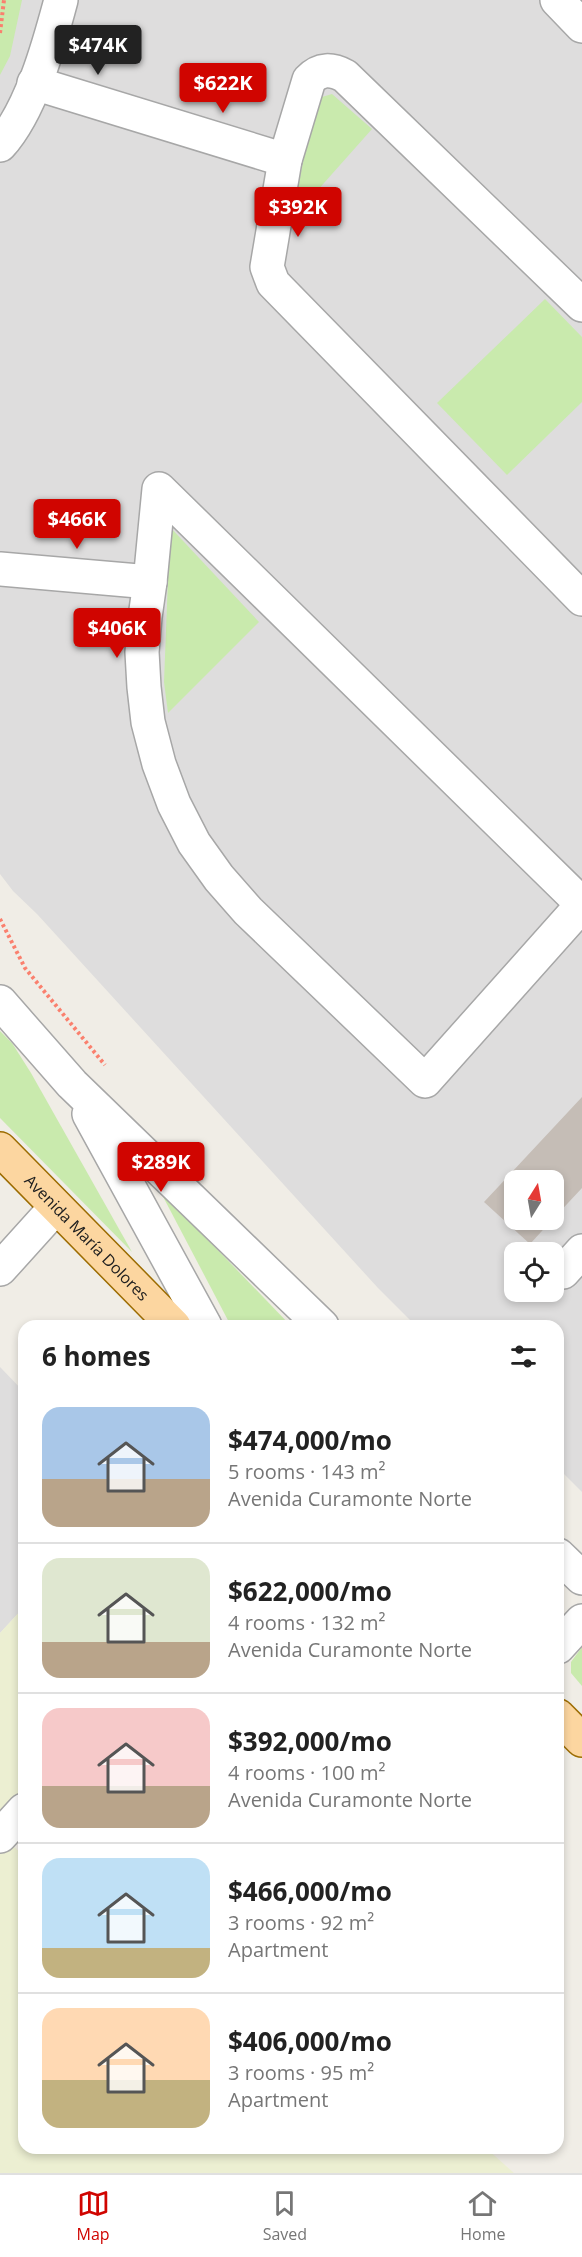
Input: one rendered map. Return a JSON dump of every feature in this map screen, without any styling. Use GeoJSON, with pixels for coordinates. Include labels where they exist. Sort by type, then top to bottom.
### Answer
{"type":"FeatureCollection","features":[{"type":"Feature","properties":{"kind":"main road","name":"Avenida María Dolores"},"geometry":{"type":"LineString","coordinates":[[0,1149],[168,1320]]}},
{"type":"Feature","properties":{"kind":"main road"},"geometry":{"type":"LineString","coordinates":[[564,1722],[582,1740]]}},
{"type":"Feature","properties":{"kind":"street"},"geometry":{"type":"LineString","coordinates":[[0,145],[10,134],[34,83],[51,37],[61,0]]}},
{"type":"Feature","properties":{"kind":"street"},"geometry":{"type":"LineString","coordinates":[[557,0],[582,26]]}},
{"type":"Feature","properties":{"kind":"street"},"geometry":{"type":"LineString","coordinates":[[582,304],[345,76],[336,71],[320,72],[309,80],[285,160],[267,267],[273,283],[582,600]]}},
{"type":"Feature","properties":{"kind":"street"},"geometry":{"type":"LineString","coordinates":[[34,83],[285,160]]}},
{"type":"Feature","properties":{"kind":"street"},"geometry":{"type":"LineString","coordinates":[[159,489],[582,904],[425,1081],[248,911],[219,878],[194,843],[174,804],[159,764],[148,722],[142,652],[159,489]]}},
{"type":"Feature","properties":{"kind":"street"},"geometry":{"type":"LineString","coordinates":[[0,569],[150,582]]}},
{"type":"Feature","properties":{"kind":"street"},"geometry":{"type":"LineString","coordinates":[[0,1002],[72,1084],[316,1320]]}},
{"type":"Feature","properties":{"kind":"street"},"geometry":{"type":"LineString","coordinates":[[72,1084],[202,1320]]}},
{"type":"Feature","properties":{"kind":"street"},"geometry":{"type":"LineString","coordinates":[[0,1269],[56,1206]]}},
{"type":"Feature","properties":{"kind":"street"},"geometry":{"type":"LineString","coordinates":[[564,1561],[582,1578]]}},
{"type":"Feature","properties":{"kind":"street"},"geometry":{"type":"LineString","coordinates":[[564,1640],[582,1621]]}},
{"type":"Feature","properties":{"kind":"street"},"geometry":{"type":"LineString","coordinates":[[0,1836],[18,1816]]}},
{"type":"Feature","properties":{"kind":"path"},"geometry":{"type":"LineString","coordinates":[[0,33],[4,0]]}},
{"type":"Feature","properties":{"kind":"path"},"geometry":{"type":"LineString","coordinates":[[0,919],[25,968],[111,1071]]}},
{"type":"Feature","properties":{"kind":"shaded area"},"geometry":{"type":"Polygon","coordinates":[[[0,0],[582,0],[582,1492],[564,1474],[564,1320],[410,1320],[378,1288],[37,914],[13,891],[0,874],[0,0]]]}},
{"type":"Feature","properties":{"kind":"shaded area"},"geometry":{"type":"Polygon","coordinates":[[[0,1367],[18,1386],[18,1614],[0,1633],[0,1367]]]}},
{"type":"Feature","properties":{"kind":"green space"},"geometry":{"type":"Polygon","coordinates":[[[0,0],[22,0],[10,56],[0,75],[0,0]]]}},
{"type":"Feature","properties":{"kind":"green space"},"geometry":{"type":"Polygon","coordinates":[[[332,94],[372,129],[292,219],[315,99],[332,94]]]}},
{"type":"Feature","properties":{"kind":"green space"},"geometry":{"type":"Polygon","coordinates":[[[545,299],[582,337],[582,402],[507,475],[437,403],[545,299]]]}},
{"type":"Feature","properties":{"kind":"green space"},"geometry":{"type":"Polygon","coordinates":[[[170,527],[259,622],[168,713],[164,682],[170,527]]]}},
{"type":"Feature","properties":{"kind":"green space"},"geometry":{"type":"Polygon","coordinates":[[[0,1031],[12,1043],[31,1073],[132,1252],[0,1118],[0,1031]]]}},
{"type":"Feature","properties":{"kind":"green space"},"geometry":{"type":"Polygon","coordinates":[[[159,1189],[285,1320],[228,1320],[159,1189]]]}},
{"type":"Feature","properties":{"kind":"green space"},"geometry":{"type":"Polygon","coordinates":[[[18,1614],[18,1832],[9,1842],[18,1850],[18,2154],[493,2154],[514,2173],[0,2173],[0,1633],[18,1614]]]}},
{"type":"Feature","properties":{"kind":"green space"},"geometry":{"type":"Polygon","coordinates":[[[582,1647],[582,1686],[571,1673],[571,1662],[582,1647]]]}},
{"type":"Feature","properties":{"kind":"building"},"geometry":{"type":"Polygon","coordinates":[[[582,1097],[582,1188],[564,1207],[564,1170],[514,1170],[582,1097]]]}},
{"type":"Feature","properties":{"kind":"building"},"geometry":{"type":"Polygon","coordinates":[[[504,1181],[504,1220],[484,1202],[504,1181]]]}},
{"type":"Feature","properties":{"kind":"building"},"geometry":{"type":"Polygon","coordinates":[[[515,1230],[543,1230],[532,1242],[528,1242],[515,1230]]]}}]}
